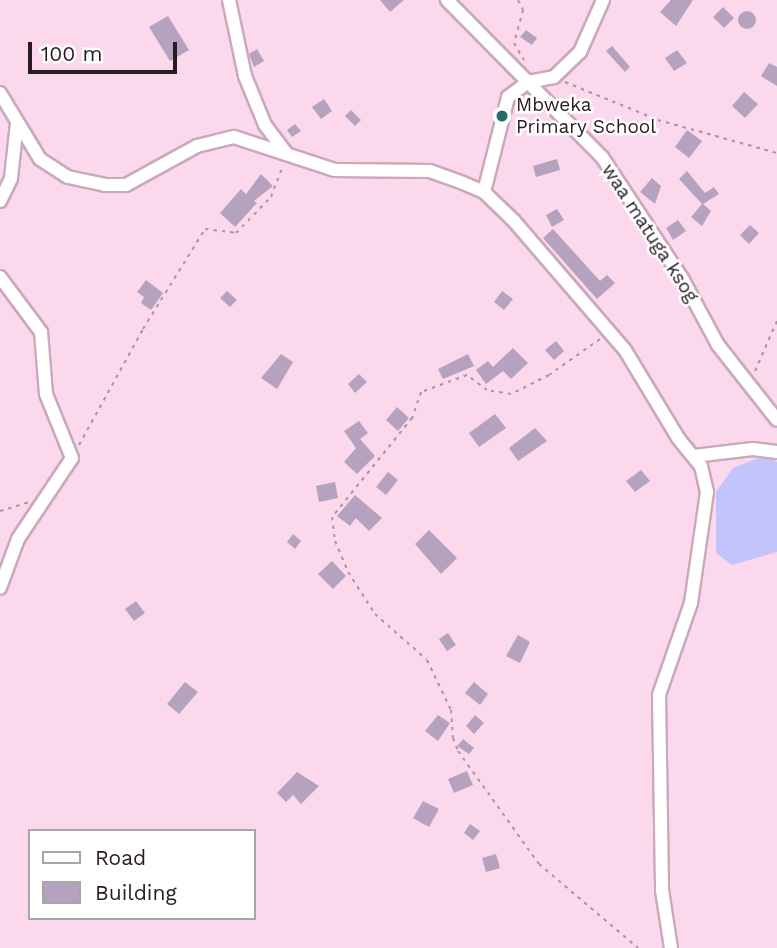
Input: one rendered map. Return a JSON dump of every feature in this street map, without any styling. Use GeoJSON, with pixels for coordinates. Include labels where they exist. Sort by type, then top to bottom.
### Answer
{"type":"FeatureCollection","features":[{"type":"Feature","properties":{"kind":"street"},"geometry":{"type":"LineString","coordinates":[[229,0],[245,76],[265,125],[285,152]]}},
{"type":"Feature","properties":{"kind":"street","name":"waa matuga ksog"},"geometry":{"type":"LineString","coordinates":[[447,0],[601,157],[683,280],[718,345],[777,420]]}},
{"type":"Feature","properties":{"kind":"street"},"geometry":{"type":"LineString","coordinates":[[484,192],[502,108],[508,97],[528,82],[554,77],[580,52],[603,0]]}},
{"type":"Feature","properties":{"kind":"street"},"geometry":{"type":"LineString","coordinates":[[0,93],[29,146],[54,171],[105,185],[136,181],[210,140],[245,137],[335,170],[430,171],[484,192],[514,221],[633,362],[678,438],[694,456],[707,492],[691,603],[659,695],[662,890],[671,948]]}},
{"type":"Feature","properties":{"kind":"street"},"geometry":{"type":"LineString","coordinates":[[0,201],[11,178],[17,123]]}},
{"type":"Feature","properties":{"kind":"street"},"geometry":{"type":"LineString","coordinates":[[0,277],[41,332],[46,394],[72,458],[18,539],[0,588]]}},
{"type":"Feature","properties":{"kind":"street"},"geometry":{"type":"LineString","coordinates":[[694,456],[753,449],[777,452]]}},
{"type":"Feature","properties":{"kind":"path"},"geometry":{"type":"LineString","coordinates":[[518,0],[523,10],[514,43],[527,66]]}},
{"type":"Feature","properties":{"kind":"path"},"geometry":{"type":"LineString","coordinates":[[554,77],[658,120],[777,153]]}},
{"type":"Feature","properties":{"kind":"path"},"geometry":{"type":"LineString","coordinates":[[72,458],[143,329],[205,229],[236,233],[271,197],[280,181],[285,152]]}},
{"type":"Feature","properties":{"kind":"path"},"geometry":{"type":"LineString","coordinates":[[749,384],[777,321]]}},
{"type":"Feature","properties":{"kind":"path"},"geometry":{"type":"LineString","coordinates":[[609,333],[549,375],[511,394],[487,390],[467,376],[421,392],[412,418],[332,517],[335,541],[348,572],[375,614],[427,660],[452,710],[453,738],[458,751],[539,864],[638,948]]}},
{"type":"Feature","properties":{"kind":"path"},"geometry":{"type":"LineString","coordinates":[[0,511],[44,497]]}},
{"type":"Feature","properties":{"kind":"water"},"geometry":{"type":"Polygon","coordinates":[[[766,455],[777,462],[777,552],[732,565],[716,553],[716,492],[733,468],[766,455]]]}},
{"type":"Feature","properties":{"kind":"building"},"geometry":{"type":"Polygon","coordinates":[[[380,0],[404,0],[390,12],[380,0]]]}},
{"type":"Feature","properties":{"kind":"building"},"geometry":{"type":"Polygon","coordinates":[[[671,0],[693,0],[676,26],[660,12],[671,0]]]}},
{"type":"Feature","properties":{"kind":"building"},"geometry":{"type":"Polygon","coordinates":[[[723,7],[734,18],[724,28],[713,17],[723,7]]]}},
{"type":"Feature","properties":{"kind":"building"},"geometry":{"type":"Polygon","coordinates":[[[743,11],[751,11],[756,20],[754,27],[743,29],[738,24],[738,16],[743,11]]]}},
{"type":"Feature","properties":{"kind":"building"},"geometry":{"type":"Polygon","coordinates":[[[168,16],[189,50],[170,61],[149,27],[168,16]]]}},
{"type":"Feature","properties":{"kind":"building"},"geometry":{"type":"Polygon","coordinates":[[[526,30],[537,38],[532,45],[520,37],[526,30]]]}},
{"type":"Feature","properties":{"kind":"building"},"geometry":{"type":"Polygon","coordinates":[[[612,46],[630,67],[625,72],[606,51],[612,46]]]}},
{"type":"Feature","properties":{"kind":"building"},"geometry":{"type":"Polygon","coordinates":[[[257,49],[264,61],[254,67],[249,54],[257,49]]]}},
{"type":"Feature","properties":{"kind":"building"},"geometry":{"type":"Polygon","coordinates":[[[677,50],[687,63],[674,71],[665,58],[677,50]]]}},
{"type":"Feature","properties":{"kind":"building"},"geometry":{"type":"Polygon","coordinates":[[[769,63],[777,67],[777,86],[761,76],[769,63]]]}},
{"type":"Feature","properties":{"kind":"building"},"geometry":{"type":"Polygon","coordinates":[[[744,92],[758,104],[745,118],[732,106],[744,92]]]}},
{"type":"Feature","properties":{"kind":"building"},"geometry":{"type":"Polygon","coordinates":[[[324,99],[332,111],[321,119],[312,107],[324,99]]]}},
{"type":"Feature","properties":{"kind":"building"},"geometry":{"type":"Polygon","coordinates":[[[351,110],[361,120],[355,126],[345,116],[351,110]]]}},
{"type":"Feature","properties":{"kind":"building"},"geometry":{"type":"Polygon","coordinates":[[[295,124],[301,131],[292,137],[287,130],[295,124]]]}},
{"type":"Feature","properties":{"kind":"building"},"geometry":{"type":"Polygon","coordinates":[[[687,130],[702,141],[689,158],[675,147],[687,130]]]}},
{"type":"Feature","properties":{"kind":"building"},"geometry":{"type":"Polygon","coordinates":[[[557,159],[560,170],[536,177],[533,166],[557,159]]]}},
{"type":"Feature","properties":{"kind":"building"},"geometry":{"type":"Polygon","coordinates":[[[687,171],[705,193],[714,187],[719,194],[703,204],[711,211],[702,226],[691,217],[702,204],[679,179],[687,171]]]}},
{"type":"Feature","properties":{"kind":"building"},"geometry":{"type":"Polygon","coordinates":[[[261,174],[273,186],[254,201],[257,203],[235,227],[220,213],[241,189],[246,194],[261,174]]]}},
{"type":"Feature","properties":{"kind":"building"},"geometry":{"type":"Polygon","coordinates":[[[652,178],[661,186],[655,204],[640,192],[652,178]]]}},
{"type":"Feature","properties":{"kind":"building"},"geometry":{"type":"Polygon","coordinates":[[[557,209],[564,220],[552,227],[546,215],[557,209]]]}},
{"type":"Feature","properties":{"kind":"building"},"geometry":{"type":"Polygon","coordinates":[[[678,220],[686,231],[673,240],[666,228],[678,220]]]}},
{"type":"Feature","properties":{"kind":"building"},"geometry":{"type":"Polygon","coordinates":[[[750,225],[759,233],[749,244],[740,235],[750,225]]]}},
{"type":"Feature","properties":{"kind":"building"},"geometry":{"type":"Polygon","coordinates":[[[553,229],[600,281],[607,275],[615,283],[597,299],[543,238],[553,229]]]}},
{"type":"Feature","properties":{"kind":"building"},"geometry":{"type":"Polygon","coordinates":[[[146,280],[163,293],[151,310],[141,303],[144,297],[137,292],[146,280]]]}},
{"type":"Feature","properties":{"kind":"building"},"geometry":{"type":"Polygon","coordinates":[[[227,291],[237,300],[230,307],[220,298],[227,291]]]}},
{"type":"Feature","properties":{"kind":"building"},"geometry":{"type":"Polygon","coordinates":[[[502,291],[513,299],[504,310],[494,302],[502,291]]]}},
{"type":"Feature","properties":{"kind":"building"},"geometry":{"type":"Polygon","coordinates":[[[556,341],[564,351],[554,360],[545,350],[556,341]]]}},
{"type":"Feature","properties":{"kind":"building"},"geometry":{"type":"Polygon","coordinates":[[[513,348],[528,363],[511,379],[503,371],[486,384],[476,370],[488,361],[493,367],[513,348]]]}},
{"type":"Feature","properties":{"kind":"building"},"geometry":{"type":"Polygon","coordinates":[[[281,354],[293,362],[277,389],[261,378],[281,354]]]}},
{"type":"Feature","properties":{"kind":"building"},"geometry":{"type":"Polygon","coordinates":[[[468,354],[474,366],[443,379],[438,369],[468,354]]]}},
{"type":"Feature","properties":{"kind":"building"},"geometry":{"type":"Polygon","coordinates":[[[359,374],[367,382],[355,393],[348,384],[359,374]]]}},
{"type":"Feature","properties":{"kind":"building"},"geometry":{"type":"Polygon","coordinates":[[[397,407],[409,418],[398,431],[386,420],[397,407]]]}},
{"type":"Feature","properties":{"kind":"building"},"geometry":{"type":"Polygon","coordinates":[[[495,414],[506,428],[479,447],[469,433],[495,414]]]}},
{"type":"Feature","properties":{"kind":"building"},"geometry":{"type":"Polygon","coordinates":[[[359,421],[368,433],[360,439],[375,456],[357,474],[344,462],[356,448],[344,431],[359,421]]]}},
{"type":"Feature","properties":{"kind":"building"},"geometry":{"type":"Polygon","coordinates":[[[535,428],[547,441],[518,461],[509,448],[535,428]]]}},
{"type":"Feature","properties":{"kind":"building"},"geometry":{"type":"Polygon","coordinates":[[[641,470],[650,481],[635,492],[626,481],[641,470]]]}},
{"type":"Feature","properties":{"kind":"building"},"geometry":{"type":"Polygon","coordinates":[[[388,472],[398,480],[386,495],[376,487],[388,472]]]}},
{"type":"Feature","properties":{"kind":"building"},"geometry":{"type":"Polygon","coordinates":[[[335,482],[338,498],[319,502],[316,486],[335,482]]]}},
{"type":"Feature","properties":{"kind":"building"},"geometry":{"type":"Polygon","coordinates":[[[355,495],[382,518],[369,531],[356,518],[350,526],[337,516],[355,495]]]}},
{"type":"Feature","properties":{"kind":"building"},"geometry":{"type":"Polygon","coordinates":[[[429,530],[457,558],[441,574],[415,544],[429,530]]]}},
{"type":"Feature","properties":{"kind":"building"},"geometry":{"type":"Polygon","coordinates":[[[293,534],[301,541],[295,549],[287,542],[293,534]]]}},
{"type":"Feature","properties":{"kind":"building"},"geometry":{"type":"Polygon","coordinates":[[[332,561],[346,576],[333,589],[318,574],[332,561]]]}},
{"type":"Feature","properties":{"kind":"building"},"geometry":{"type":"Polygon","coordinates":[[[136,601],[145,613],[134,621],[125,609],[136,601]]]}},
{"type":"Feature","properties":{"kind":"building"},"geometry":{"type":"Polygon","coordinates":[[[448,633],[456,645],[447,651],[439,639],[448,633]]]}},
{"type":"Feature","properties":{"kind":"building"},"geometry":{"type":"Polygon","coordinates":[[[518,635],[530,642],[520,663],[506,656],[518,635]]]}},
{"type":"Feature","properties":{"kind":"building"},"geometry":{"type":"Polygon","coordinates":[[[185,682],[198,692],[179,714],[167,704],[185,682]]]}},
{"type":"Feature","properties":{"kind":"building"},"geometry":{"type":"Polygon","coordinates":[[[474,682],[488,694],[480,705],[465,693],[474,682]]]}},
{"type":"Feature","properties":{"kind":"building"},"geometry":{"type":"Polygon","coordinates":[[[438,715],[450,723],[438,741],[425,731],[438,715]]]}},
{"type":"Feature","properties":{"kind":"building"},"geometry":{"type":"Polygon","coordinates":[[[475,715],[484,723],[474,734],[466,726],[475,715]]]}},
{"type":"Feature","properties":{"kind":"building"},"geometry":{"type":"Polygon","coordinates":[[[463,739],[474,748],[469,754],[457,746],[463,739]]]}},
{"type":"Feature","properties":{"kind":"building"},"geometry":{"type":"Polygon","coordinates":[[[467,771],[473,785],[454,793],[448,779],[467,771]]]}},
{"type":"Feature","properties":{"kind":"building"},"geometry":{"type":"Polygon","coordinates":[[[297,772],[319,786],[301,804],[293,795],[286,802],[277,793],[297,772]]]}},
{"type":"Feature","properties":{"kind":"building"},"geometry":{"type":"Polygon","coordinates":[[[423,801],[439,809],[429,827],[413,818],[423,801]]]}},
{"type":"Feature","properties":{"kind":"building"},"geometry":{"type":"Polygon","coordinates":[[[470,824],[480,831],[473,840],[464,833],[470,824]]]}},
{"type":"Feature","properties":{"kind":"building"},"geometry":{"type":"Polygon","coordinates":[[[496,854],[500,868],[486,872],[482,858],[496,854]]]}},
{"type":"Feature","properties":{"kind":"place","name":"Mbweka Primary School"},"geometry":{"type":"Point","coordinates":[502,116]}}]}
